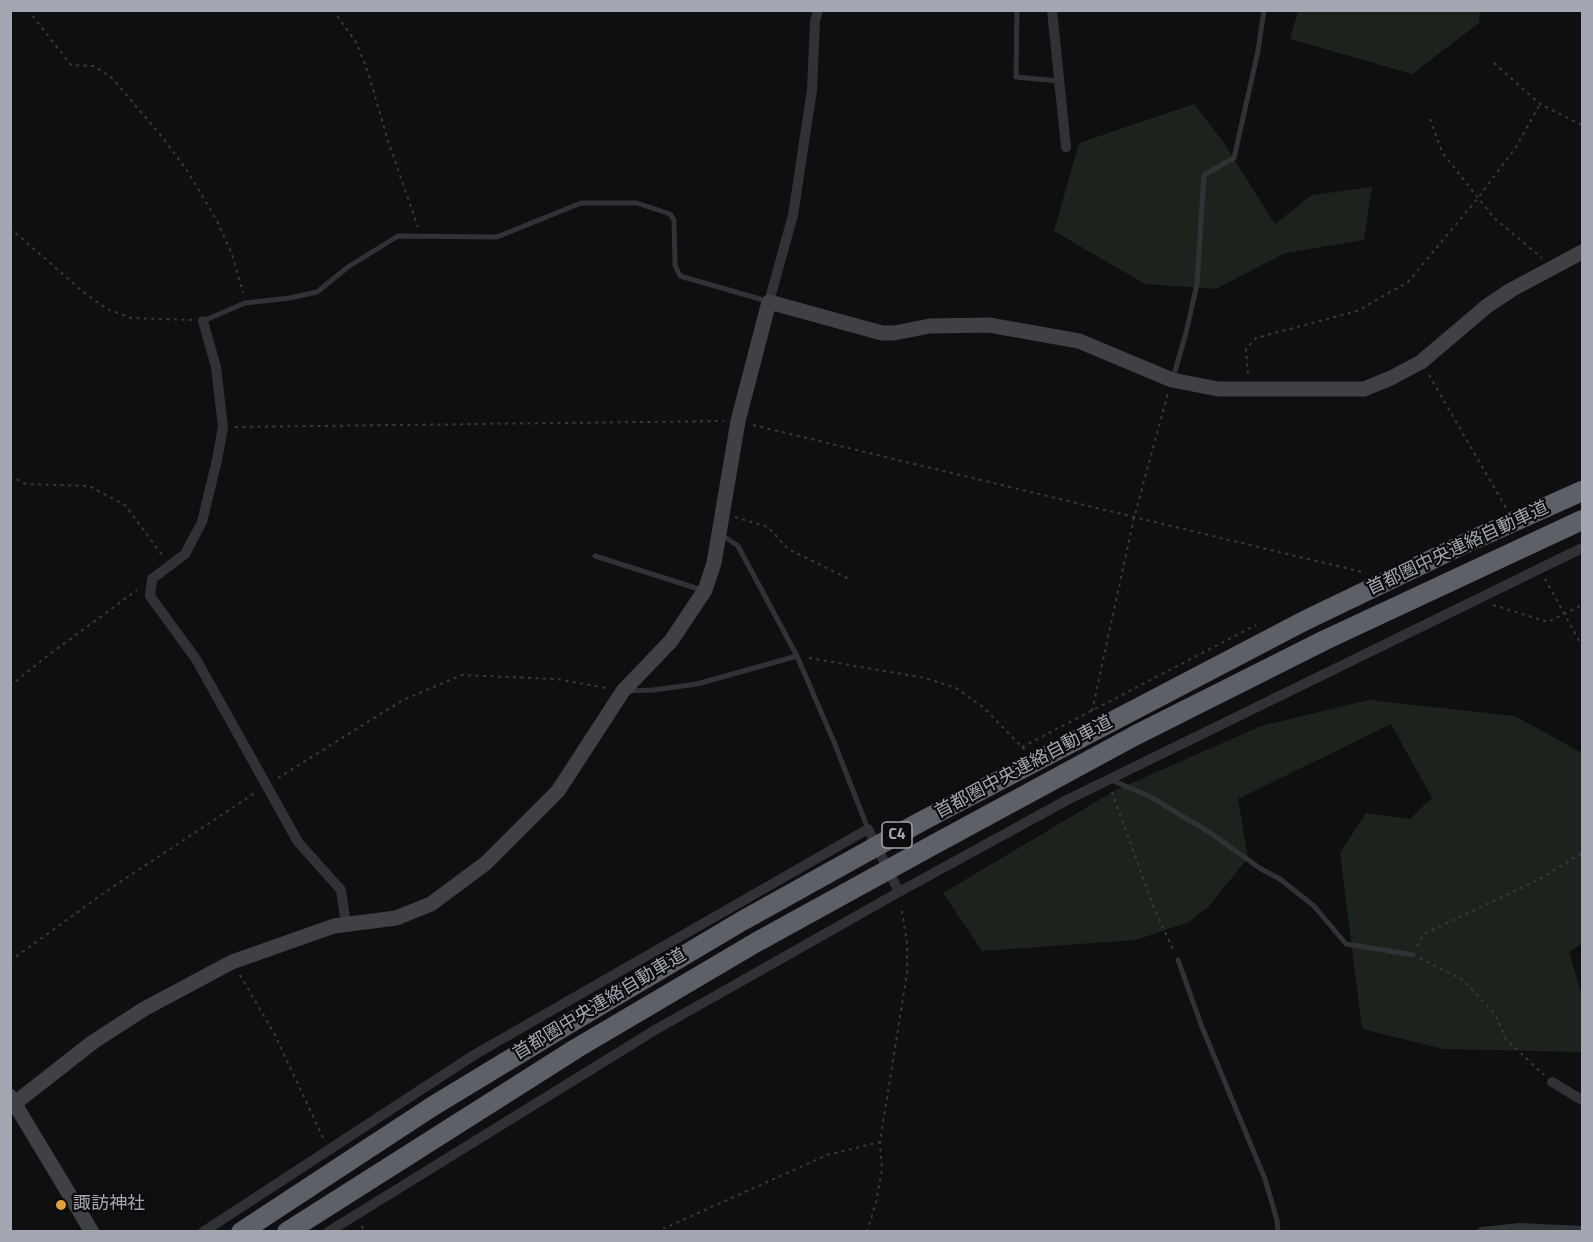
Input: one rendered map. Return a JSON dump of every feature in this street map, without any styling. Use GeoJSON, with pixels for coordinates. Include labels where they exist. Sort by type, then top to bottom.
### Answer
{"type":"FeatureCollection","features":[{"type":"Feature","properties":{"kind":"highway","name":"首都圏中央連絡自動車道"},"geometry":{"type":"LineString","coordinates":[[241,1232],[433,1106],[565,1026],[742,921],[922,821],[1304,621],[1466,543],[1582,491]]}},
{"type":"Feature","properties":{"kind":"highway","name":"首都圏中央連絡自動車道"},"geometry":{"type":"LineString","coordinates":[[287,1232],[577,1048],[754,943],[922,850],[1136,735],[1304,650],[1582,520]]}},
{"type":"Feature","properties":{"kind":"street"},"geometry":{"type":"LineString","coordinates":[[92,1232],[12,1102],[93,1042],[144,1009],[232,962],[334,926],[396,918],[431,904],[486,863],[558,792],[623,691],[671,640],[705,590],[714,563],[720,533],[721,513],[738,421],[793,215],[812,90],[818,10]]}},
{"type":"Feature","properties":{"kind":"street"},"geometry":{"type":"LineString","coordinates":[[1052,10],[1066,147]]}},
{"type":"Feature","properties":{"kind":"street"},"geometry":{"type":"LineString","coordinates":[[769,302],[882,333],[930,326],[988,325],[1079,341],[1172,380],[1218,389],[1364,389],[1421,362],[1487,306],[1511,290],[1582,252]]}},
{"type":"Feature","properties":{"kind":"street"},"geometry":{"type":"LineString","coordinates":[[203,321],[216,367],[223,427],[217,460],[202,522],[185,554],[152,579],[150,596],[196,659],[298,842],[341,890],[346,924]]}},
{"type":"Feature","properties":{"kind":"street"},"geometry":{"type":"LineString","coordinates":[[328,1232],[655,1030],[899,892],[1107,779],[1582,548]]}},
{"type":"Feature","properties":{"kind":"street"},"geometry":{"type":"LineString","coordinates":[[203,1232],[474,1055],[868,829],[899,892]]}},
{"type":"Feature","properties":{"kind":"street"},"geometry":{"type":"LineString","coordinates":[[1552,1082],[1582,1100]]}},
{"type":"Feature","properties":{"kind":"street"},"geometry":{"type":"LineString","coordinates":[[1482,1232],[1520,1228],[1582,1231]]}},
{"type":"Feature","properties":{"kind":"lane"},"geometry":{"type":"LineString","coordinates":[[1017,10],[1016,76],[1059,81]]}},
{"type":"Feature","properties":{"kind":"lane"},"geometry":{"type":"LineString","coordinates":[[1172,380],[1197,284],[1204,175],[1234,158],[1258,51],[1264,10]]}},
{"type":"Feature","properties":{"kind":"lane"},"geometry":{"type":"LineString","coordinates":[[203,321],[245,303],[290,298],[317,292],[348,267],[398,236],[497,237],[581,203],[637,202],[670,214],[674,220],[675,265],[680,276],[769,302]]}},
{"type":"Feature","properties":{"kind":"lane"},"geometry":{"type":"LineString","coordinates":[[720,533],[738,546],[797,656],[868,829]]}},
{"type":"Feature","properties":{"kind":"lane"},"geometry":{"type":"LineString","coordinates":[[595,556],[705,590]]}},
{"type":"Feature","properties":{"kind":"lane"},"geometry":{"type":"LineString","coordinates":[[623,691],[653,690],[697,684],[797,656]]}},
{"type":"Feature","properties":{"kind":"lane"},"geometry":{"type":"LineString","coordinates":[[1107,779],[1149,796],[1209,832],[1261,870],[1280,879],[1314,906],[1346,944],[1413,955]]}},
{"type":"Feature","properties":{"kind":"lane"},"geometry":{"type":"LineString","coordinates":[[1178,960],[1202,1027],[1265,1179],[1277,1220],[1278,1232]]}},
{"type":"Feature","properties":{"kind":"path"},"geometry":{"type":"LineString","coordinates":[[28,10],[70,65],[94,66],[112,78],[182,163],[217,221],[232,254],[245,303]]}},
{"type":"Feature","properties":{"kind":"path"},"geometry":{"type":"LineString","coordinates":[[333,10],[356,42],[368,72],[388,141],[411,202],[421,237]]}},
{"type":"Feature","properties":{"kind":"path"},"geometry":{"type":"LineString","coordinates":[[1494,63],[1540,104],[1582,125]]}},
{"type":"Feature","properties":{"kind":"path"},"geometry":{"type":"LineString","coordinates":[[1250,389],[1246,349],[1256,338],[1357,311],[1408,282],[1478,198],[1516,147],[1540,104]]}},
{"type":"Feature","properties":{"kind":"path"},"geometry":{"type":"LineString","coordinates":[[1430,119],[1442,152],[1494,218],[1553,268]]}},
{"type":"Feature","properties":{"kind":"path"},"geometry":{"type":"LineString","coordinates":[[10,228],[82,291],[107,309],[131,318],[203,321]]}},
{"type":"Feature","properties":{"kind":"path"},"geometry":{"type":"LineString","coordinates":[[1421,362],[1506,508]]}},
{"type":"Feature","properties":{"kind":"path"},"geometry":{"type":"LineString","coordinates":[[1092,711],[1134,518],[1172,380]]}},
{"type":"Feature","properties":{"kind":"path"},"geometry":{"type":"LineString","coordinates":[[223,427],[738,421],[1366,573]]}},
{"type":"Feature","properties":{"kind":"path"},"geometry":{"type":"LineString","coordinates":[[10,476],[26,484],[89,486],[125,505],[170,565]]}},
{"type":"Feature","properties":{"kind":"path"},"geometry":{"type":"LineString","coordinates":[[721,513],[768,527],[788,549],[851,580]]}},
{"type":"Feature","properties":{"kind":"path"},"geometry":{"type":"LineString","coordinates":[[1539,569],[1582,646]]}},
{"type":"Feature","properties":{"kind":"path"},"geometry":{"type":"LineString","coordinates":[[10,686],[152,579]]}},
{"type":"Feature","properties":{"kind":"path"},"geometry":{"type":"LineString","coordinates":[[1476,600],[1548,622],[1582,604]]}},
{"type":"Feature","properties":{"kind":"path"},"geometry":{"type":"LineString","coordinates":[[1022,747],[1256,625]]}},
{"type":"Feature","properties":{"kind":"path"},"geometry":{"type":"LineString","coordinates":[[797,656],[925,678],[956,688],[982,707],[1030,756]]}},
{"type":"Feature","properties":{"kind":"path"},"geometry":{"type":"LineString","coordinates":[[10,961],[108,890],[267,785],[403,700],[462,675],[556,679],[623,691]]}},
{"type":"Feature","properties":{"kind":"path"},"geometry":{"type":"LineString","coordinates":[[1107,779],[1154,908],[1178,960]]}},
{"type":"Feature","properties":{"kind":"path"},"geometry":{"type":"LineString","coordinates":[[1552,1082],[1506,1039],[1495,1014],[1462,980],[1413,955],[1424,934],[1540,879],[1582,853]]}},
{"type":"Feature","properties":{"kind":"path"},"geometry":{"type":"LineString","coordinates":[[867,1232],[882,1170],[880,1142],[907,973],[907,942],[899,892]]}},
{"type":"Feature","properties":{"kind":"path"},"geometry":{"type":"LineString","coordinates":[[232,962],[276,1035],[328,1149]]}},
{"type":"Feature","properties":{"kind":"path"},"geometry":{"type":"LineString","coordinates":[[656,1232],[827,1155],[880,1142]]}},
{"type":"Feature","properties":{"kind":"path"},"geometry":{"type":"LineString","coordinates":[[357,1213],[364,1232]]}},
{"type":"Feature","properties":{"kind":"shaded area"},"geometry":{"type":"Polygon","coordinates":[[[1298,10],[1480,11],[1479,23],[1412,74],[1290,39],[1298,10]]]}},
{"type":"Feature","properties":{"kind":"shaded area"},"geometry":{"type":"Polygon","coordinates":[[[1194,104],[1224,143],[1275,224],[1312,195],[1372,187],[1364,240],[1285,253],[1216,289],[1145,284],[1054,231],[1079,143],[1194,104]]]}},
{"type":"Feature","properties":{"kind":"shaded area"},"geometry":{"type":"Polygon","coordinates":[[[1369,700],[1515,716],[1582,753],[1582,943],[1569,952],[1582,995],[1582,1052],[1444,1049],[1362,1029],[1340,853],[1366,813],[1410,819],[1432,798],[1391,724],[1238,799],[1248,858],[1208,907],[1189,922],[1136,940],[982,951],[943,893],[1116,790],[1261,726],[1369,700]]]}},
{"type":"Feature","properties":{"kind":"place","name":"諏訪神社"},"geometry":{"type":"Point","coordinates":[61,1205]}}]}
